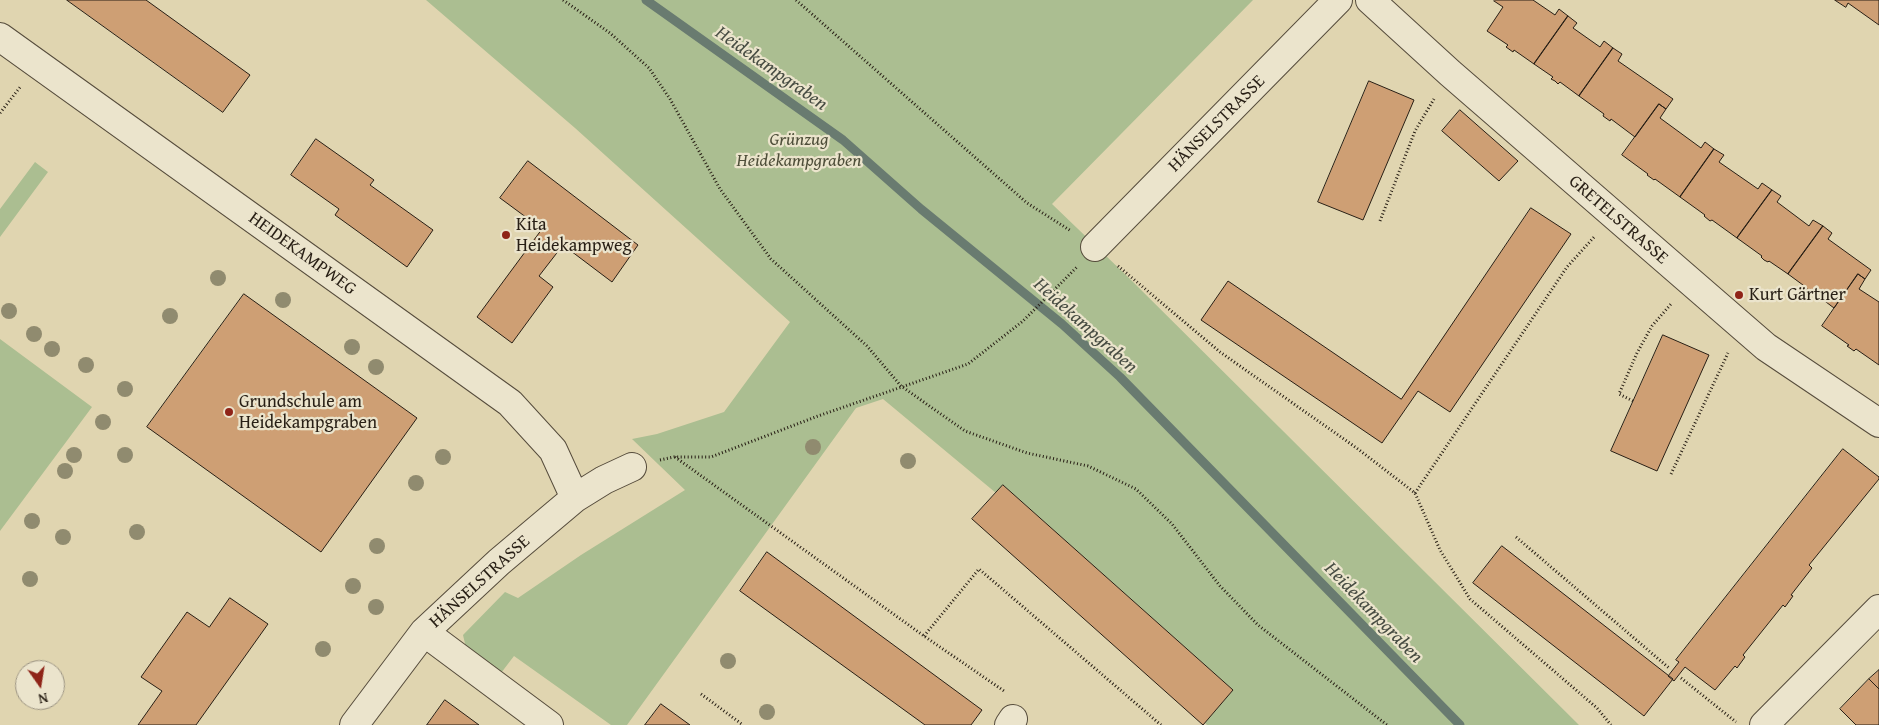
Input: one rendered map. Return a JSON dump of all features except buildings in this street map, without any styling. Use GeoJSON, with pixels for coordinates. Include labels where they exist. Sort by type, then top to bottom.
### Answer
{"type":"FeatureCollection","features":[{"type":"Feature","properties":{"kind":"street","name":"HÄNSELSTRASSE"},"geometry":{"type":"LineString","coordinates":[[1086,257],[1338,0]]}},
{"type":"Feature","properties":{"kind":"street","name":"GRETELSTRASSE"},"geometry":{"type":"LineString","coordinates":[[1370,0],[1450,73],[1766,347],[1879,423]]}},
{"type":"Feature","properties":{"kind":"street","name":"HEIDEKAMPWEG"},"geometry":{"type":"LineString","coordinates":[[0,37],[510,403],[553,450],[575,498]]}},
{"type":"Feature","properties":{"kind":"street","name":"HÄNSELSTRASSE"},"geometry":{"type":"LineString","coordinates":[[354,725],[424,632],[499,562],[575,498],[604,480],[632,467]]}},
{"type":"Feature","properties":{"kind":"street"},"geometry":{"type":"LineString","coordinates":[[1764,725],[1879,609]]}},
{"type":"Feature","properties":{"kind":"street"},"geometry":{"type":"LineString","coordinates":[[424,632],[549,725]]}},
{"type":"Feature","properties":{"kind":"path"},"geometry":{"type":"LineString","coordinates":[[563,0],[610,33],[649,68],[670,99],[720,189],[770,259],[867,346],[901,386],[966,431],[1027,452],[1088,466],[1136,489],[1172,524],[1220,586],[1258,625],[1386,725]]}},
{"type":"Feature","properties":{"kind":"path"},"geometry":{"type":"LineString","coordinates":[[796,0],[1086,257],[1358,449],[1415,493],[1440,550],[1470,598],[1597,708],[1611,725]]}},
{"type":"Feature","properties":{"kind":"path"},"geometry":{"type":"LineString","coordinates":[[1380,221],[1415,131],[1450,73]]}},
{"type":"Feature","properties":{"kind":"path"},"geometry":{"type":"LineString","coordinates":[[1415,493],[1567,267],[1613,215]]}},
{"type":"Feature","properties":{"kind":"path"},"geometry":{"type":"LineString","coordinates":[[632,467],[674,457],[711,457],[901,386],[968,364],[1023,321],[1086,257]]}},
{"type":"Feature","properties":{"kind":"path"},"geometry":{"type":"LineString","coordinates":[[1633,401],[1619,394],[1637,353],[1652,326],[1671,303]]}},
{"type":"Feature","properties":{"kind":"path"},"geometry":{"type":"LineString","coordinates":[[1670,474],[1740,325]]}},
{"type":"Feature","properties":{"kind":"path"},"geometry":{"type":"LineString","coordinates":[[674,457],[924,636],[1010,713]]}},
{"type":"Feature","properties":{"kind":"path"},"geometry":{"type":"LineString","coordinates":[[1516,536],[1669,668]]}},
{"type":"Feature","properties":{"kind":"path"},"geometry":{"type":"LineString","coordinates":[[924,636],[979,569],[1161,725]]}},
{"type":"Feature","properties":{"kind":"path"},"geometry":{"type":"LineString","coordinates":[[1681,678],[1740,725]]}},
{"type":"Feature","properties":{"kind":"path"},"geometry":{"type":"LineString","coordinates":[[701,694],[744,725]]}},
{"type":"Feature","properties":{"kind":"green space","name":"Grünzug Heidekampgraben"},"geometry":{"type":"Polygon","coordinates":[[[426,0],[1253,0],[1052,204],[1129,278],[1579,725],[1207,725],[1205,723],[1233,690],[1003,485],[996,493],[883,399],[856,408],[627,725],[611,725],[514,656],[501,673],[466,648],[463,635],[505,592],[518,598],[581,555],[685,490],[632,439],[657,434],[724,412],[790,322],[575,128],[426,0]]]}},
{"type":"Feature","properties":{"kind":"green space"},"geometry":{"type":"Polygon","coordinates":[[[35,162],[48,172],[0,237],[0,209],[35,162]]]}},
{"type":"Feature","properties":{"kind":"green space"},"geometry":{"type":"Polygon","coordinates":[[[0,339],[92,407],[0,531],[0,339]]]}},
{"type":"Feature","properties":{"kind":"waterway","name":"Heidekampgraben"},"geometry":{"type":"LineString","coordinates":[[646,0],[843,140],[921,209],[1062,324],[1120,377],[1460,725]]}},
{"type":"Feature","properties":{"kind":"place","name":"Kita Heidekampweg"},"geometry":{"type":"Point","coordinates":[506,235]}},
{"type":"Feature","properties":{"kind":"place","name":"Kurt Gärtner"},"geometry":{"type":"Point","coordinates":[1739,295]}},
{"type":"Feature","properties":{"kind":"place","name":"Grundschule am Heidekampgraben"},"geometry":{"type":"Point","coordinates":[229,412]}}]}
